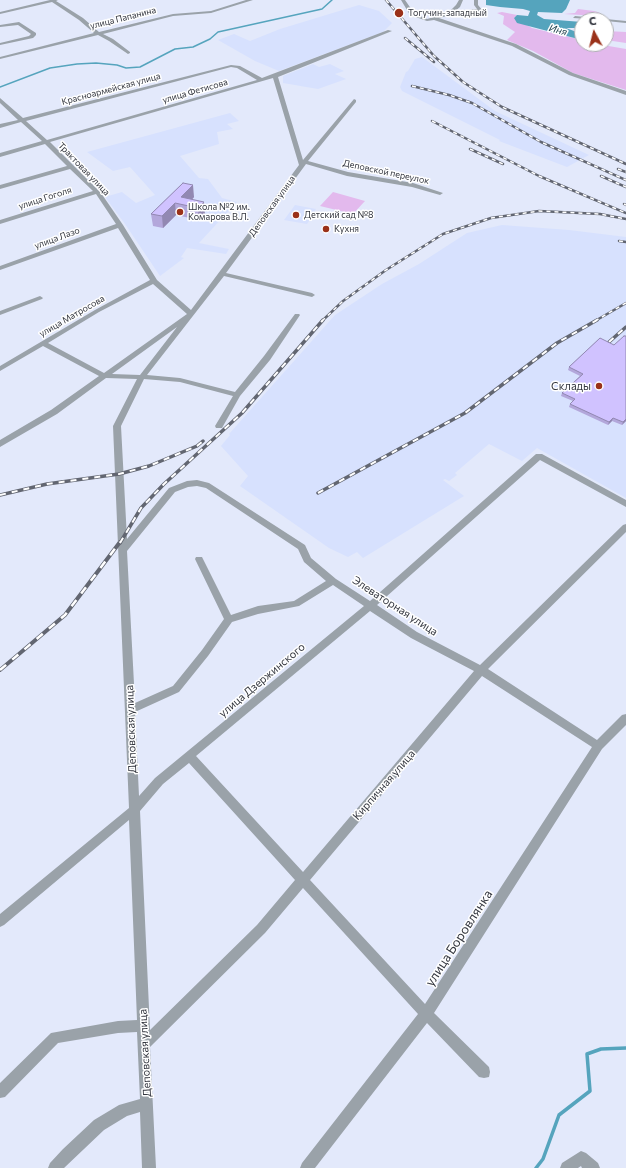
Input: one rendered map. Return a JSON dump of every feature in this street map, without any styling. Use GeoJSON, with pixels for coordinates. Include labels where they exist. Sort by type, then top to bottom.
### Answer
{"type":"FeatureCollection","features":[{"type":"Feature","properties":{"kind":"street"},"geometry":{"type":"LineString","coordinates":[[0,13],[55,0],[97,33],[111,40],[128,54]]}},
{"type":"Feature","properties":{"kind":"street","name":"улица Папанина"},"geometry":{"type":"LineString","coordinates":[[0,58],[173,14],[211,12],[251,0]]}},
{"type":"Feature","properties":{"kind":"street"},"geometry":{"type":"LineString","coordinates":[[403,0],[415,17],[427,20],[436,19],[463,11],[481,10],[476,6],[476,0]]}},
{"type":"Feature","properties":{"kind":"street"},"geometry":{"type":"LineString","coordinates":[[442,17],[455,10],[461,0]]}},
{"type":"Feature","properties":{"kind":"street"},"geometry":{"type":"LineString","coordinates":[[436,19],[514,45],[571,74],[626,93]]}},
{"type":"Feature","properties":{"kind":"street"},"geometry":{"type":"LineString","coordinates":[[614,21],[626,22]]}},
{"type":"Feature","properties":{"kind":"street"},"geometry":{"type":"LineString","coordinates":[[0,26],[19,23],[34,34],[31,37],[0,44]]}},
{"type":"Feature","properties":{"kind":"street","name":"улица Фетисова"},"geometry":{"type":"LineString","coordinates":[[0,155],[275,76],[390,31]]}},
{"type":"Feature","properties":{"kind":"street","name":"Красноармейская улица"},"geometry":{"type":"LineString","coordinates":[[0,126],[225,67],[238,67],[261,80]]}},
{"type":"Feature","properties":{"kind":"street"},"geometry":{"type":"LineString","coordinates":[[275,76],[303,163]]}},
{"type":"Feature","properties":{"kind":"street","name":"Трактовая улица"},"geometry":{"type":"LineString","coordinates":[[0,100],[46,142],[96,192],[120,225],[154,281],[191,314]]}},
{"type":"Feature","properties":{"kind":"street","name":"Деповская улица"},"geometry":{"type":"LineString","coordinates":[[149,1168],[123,550],[116,426],[142,377],[222,274],[303,163],[354,101]]}},
{"type":"Feature","properties":{"kind":"street","name":"Деповской переулок"},"geometry":{"type":"LineString","coordinates":[[303,163],[347,174],[413,185],[440,193]]}},
{"type":"Feature","properties":{"kind":"street"},"geometry":{"type":"LineString","coordinates":[[0,187],[70,167]]}},
{"type":"Feature","properties":{"kind":"street","name":"улица Гоголя"},"geometry":{"type":"LineString","coordinates":[[0,222],[96,192]]}},
{"type":"Feature","properties":{"kind":"street","name":"улица Лазо"},"geometry":{"type":"LineString","coordinates":[[0,268],[120,225]]}},
{"type":"Feature","properties":{"kind":"street"},"geometry":{"type":"LineString","coordinates":[[222,274],[312,295]]}},
{"type":"Feature","properties":{"kind":"street","name":"улица Матросова"},"geometry":{"type":"LineString","coordinates":[[0,369],[97,311],[154,281]]}},
{"type":"Feature","properties":{"kind":"street"},"geometry":{"type":"LineString","coordinates":[[0,313],[40,298]]}},
{"type":"Feature","properties":{"kind":"street","name":"Деповская улица"},"geometry":{"type":"LineString","coordinates":[[0,444],[54,412],[191,314]]}},
{"type":"Feature","properties":{"kind":"street"},"geometry":{"type":"LineString","coordinates":[[219,426],[237,395],[267,358],[296,315]]}},
{"type":"Feature","properties":{"kind":"street"},"geometry":{"type":"LineString","coordinates":[[43,343],[104,376],[180,380],[237,395]]}},
{"type":"Feature","properties":{"kind":"street","name":"улица Дзержинского"},"geometry":{"type":"LineString","coordinates":[[0,921],[134,810],[159,781],[371,605],[539,456],[626,504]]}},
{"type":"Feature","properties":{"kind":"street","name":"Элеваторная улица"},"geometry":{"type":"LineString","coordinates":[[123,550],[172,490],[187,484],[198,483],[209,486],[302,547],[307,560],[333,580],[414,635],[481,670],[598,746]]}},
{"type":"Feature","properties":{"kind":"street","name":"Кирпичная улица"},"geometry":{"type":"LineString","coordinates":[[144,1044],[261,929],[481,670],[626,527]]}},
{"type":"Feature","properties":{"kind":"street"},"geometry":{"type":"LineString","coordinates":[[200,559],[229,619]]}},
{"type":"Feature","properties":{"kind":"street"},"geometry":{"type":"LineString","coordinates":[[130,710],[176,689],[205,653],[229,619],[258,610],[296,604],[333,580]]}},
{"type":"Feature","properties":{"kind":"street","name":"улица Боровлянка"},"geometry":{"type":"LineString","coordinates":[[307,1168],[426,1014],[598,746],[626,718]]}},
{"type":"Feature","properties":{"kind":"street"},"geometry":{"type":"LineString","coordinates":[[189,756],[426,1014],[484,1072]]}},
{"type":"Feature","properties":{"kind":"street"},"geometry":{"type":"LineString","coordinates":[[0,1092],[55,1037],[118,1027],[144,1026]]}},
{"type":"Feature","properties":{"kind":"street"},"geometry":{"type":"LineString","coordinates":[[56,1168],[68,1154],[99,1125],[124,1110],[147,1104]]}},
{"type":"Feature","properties":{"kind":"street"},"geometry":{"type":"LineString","coordinates":[[567,1168],[581,1158],[593,1168]]}},
{"type":"Feature","properties":{"kind":"shaded area"},"geometry":{"type":"Polygon","coordinates":[[[359,5],[379,11],[392,23],[383,32],[279,71],[255,61],[218,40],[234,34],[250,41],[280,29],[359,5]]]}},
{"type":"Feature","properties":{"kind":"shaded area"},"geometry":{"type":"Polygon","coordinates":[[[578,9],[597,12],[576,12],[578,9]]]}},
{"type":"Feature","properties":{"kind":"shaded area"},"geometry":{"type":"Polygon","coordinates":[[[502,12],[517,15],[514,18],[532,28],[574,38],[574,52],[614,52],[614,47],[626,49],[626,90],[573,73],[533,51],[507,40],[515,32],[503,24],[504,16],[497,13],[502,12]]]}},
{"type":"Feature","properties":{"kind":"shaded area"},"geometry":{"type":"Polygon","coordinates":[[[614,31],[626,32],[626,43],[614,41],[614,31]]]}},
{"type":"Feature","properties":{"kind":"shaded area"},"geometry":{"type":"Polygon","coordinates":[[[422,57],[495,111],[589,155],[567,167],[499,141],[500,140],[402,91],[400,87],[406,72],[415,59],[422,57]]]}},
{"type":"Feature","properties":{"kind":"shaded area"},"geometry":{"type":"Polygon","coordinates":[[[313,64],[319,67],[330,64],[344,71],[335,74],[346,79],[318,89],[283,83],[283,76],[313,64]]]}},
{"type":"Feature","properties":{"kind":"shaded area"},"geometry":{"type":"Polygon","coordinates":[[[230,113],[239,121],[227,124],[233,129],[217,132],[219,144],[180,156],[199,178],[208,179],[222,198],[237,202],[199,243],[229,249],[226,254],[187,248],[181,257],[184,258],[160,276],[105,197],[122,192],[136,203],[155,195],[130,167],[113,171],[87,152],[230,113]]]}},
{"type":"Feature","properties":{"kind":"shaded area"},"geometry":{"type":"Polygon","coordinates":[[[333,192],[365,201],[353,214],[320,206],[333,192]]]}},
{"type":"Feature","properties":{"kind":"shaded area","name":"Детский сад №8"},"geometry":{"type":"Polygon","coordinates":[[[295,205],[316,209],[312,214],[306,213],[304,216],[311,218],[307,224],[284,220],[295,205]]]}},
{"type":"Feature","properties":{"kind":"shaded area"},"geometry":{"type":"Polygon","coordinates":[[[502,225],[569,230],[626,237],[626,498],[537,448],[522,461],[489,444],[455,473],[457,475],[449,481],[445,479],[443,480],[464,496],[363,558],[357,552],[348,557],[329,548],[240,486],[248,476],[221,446],[230,435],[229,434],[335,315],[382,284],[419,264],[467,233],[502,225]]]}},
{"type":"Feature","properties":{"kind":"water","name":"Иня"},"geometry":{"type":"Polygon","coordinates":[[[486,0],[570,0],[566,9],[562,13],[538,12],[537,15],[544,19],[574,21],[574,28],[566,28],[574,31],[574,38],[517,23],[514,18],[517,15],[528,16],[530,11],[486,5],[486,0]]]}},
{"type":"Feature","properties":{"kind":"building"},"geometry":{"type":"Polygon","coordinates":[[[183,183],[193,185],[181,197],[204,202],[198,208],[175,203],[162,216],[151,214],[183,183]]]}},
{"type":"Feature","properties":{"kind":"building","name":"Склады"},"geometry":{"type":"Polygon","coordinates":[[[626,336],[626,419],[623,422],[613,418],[609,422],[570,404],[575,399],[562,393],[583,374],[569,367],[600,338],[614,345],[626,336]]]}},
{"type":"Feature","properties":{"kind":"waterway"},"geometry":{"type":"LineString","coordinates":[[0,87],[50,68],[77,64],[96,63],[117,65],[126,68],[140,67],[175,49],[193,47],[210,39],[218,32],[322,9],[332,0]]}},
{"type":"Feature","properties":{"kind":"waterway"},"geometry":{"type":"LineString","coordinates":[[536,1168],[543,1159],[559,1115],[590,1091],[587,1054],[601,1049],[626,1048]]}},
{"type":"Feature","properties":{"kind":"railway"},"geometry":{"type":"LineString","coordinates":[[386,0],[434,56],[463,82],[502,107],[626,164]]}},
{"type":"Feature","properties":{"kind":"railway"},"geometry":{"type":"LineString","coordinates":[[405,38],[434,62]]}},
{"type":"Feature","properties":{"kind":"railway"},"geometry":{"type":"LineString","coordinates":[[412,86],[449,95],[472,103],[541,142],[626,180]]}},
{"type":"Feature","properties":{"kind":"railway"},"geometry":{"type":"LineString","coordinates":[[432,121],[539,176],[626,213]]}},
{"type":"Feature","properties":{"kind":"railway"},"geometry":{"type":"LineString","coordinates":[[470,149],[503,164]]}},
{"type":"Feature","properties":{"kind":"railway"},"geometry":{"type":"LineString","coordinates":[[618,169],[626,172]]}},
{"type":"Feature","properties":{"kind":"railway"},"geometry":{"type":"LineString","coordinates":[[601,176],[626,187]]}},
{"type":"Feature","properties":{"kind":"railway"},"geometry":{"type":"LineString","coordinates":[[323,320],[343,301],[386,270],[443,234],[491,218],[539,211],[600,214],[626,219]]}},
{"type":"Feature","properties":{"kind":"railway"},"geometry":{"type":"LineString","coordinates":[[619,241],[626,242]]}},
{"type":"Feature","properties":{"kind":"railway"},"geometry":{"type":"LineString","coordinates":[[595,321],[626,303]]}},
{"type":"Feature","properties":{"kind":"railway"},"geometry":{"type":"LineString","coordinates":[[120,543],[141,508],[164,484],[242,413],[323,320]]}},
{"type":"Feature","properties":{"kind":"railway"},"geometry":{"type":"LineString","coordinates":[[318,493],[465,413],[557,343],[597,320]]}},
{"type":"Feature","properties":{"kind":"railway"},"geometry":{"type":"LineString","coordinates":[[609,342],[626,327]]}},
{"type":"Feature","properties":{"kind":"railway"},"geometry":{"type":"LineString","coordinates":[[0,495],[47,484],[119,474],[149,466],[197,446],[203,441]]}},
{"type":"Feature","properties":{"kind":"railway"},"geometry":{"type":"LineString","coordinates":[[0,670],[65,615],[120,542]]}},
{"type":"Feature","properties":{"kind":"place","name":"Тогучин-западный"},"geometry":{"type":"Point","coordinates":[399,13]}},
{"type":"Feature","properties":{"kind":"place","name":"Школа №2 им. Комарова В.Л."},"geometry":{"type":"Point","coordinates":[180,212]}},
{"type":"Feature","properties":{"kind":"place","name":"Детский сад №8"},"geometry":{"type":"Point","coordinates":[296,215]}},
{"type":"Feature","properties":{"kind":"place","name":"Кухня"},"geometry":{"type":"Point","coordinates":[326,229]}},
{"type":"Feature","properties":{"kind":"place","name":"Склады"},"geometry":{"type":"Point","coordinates":[599,386]}}]}
